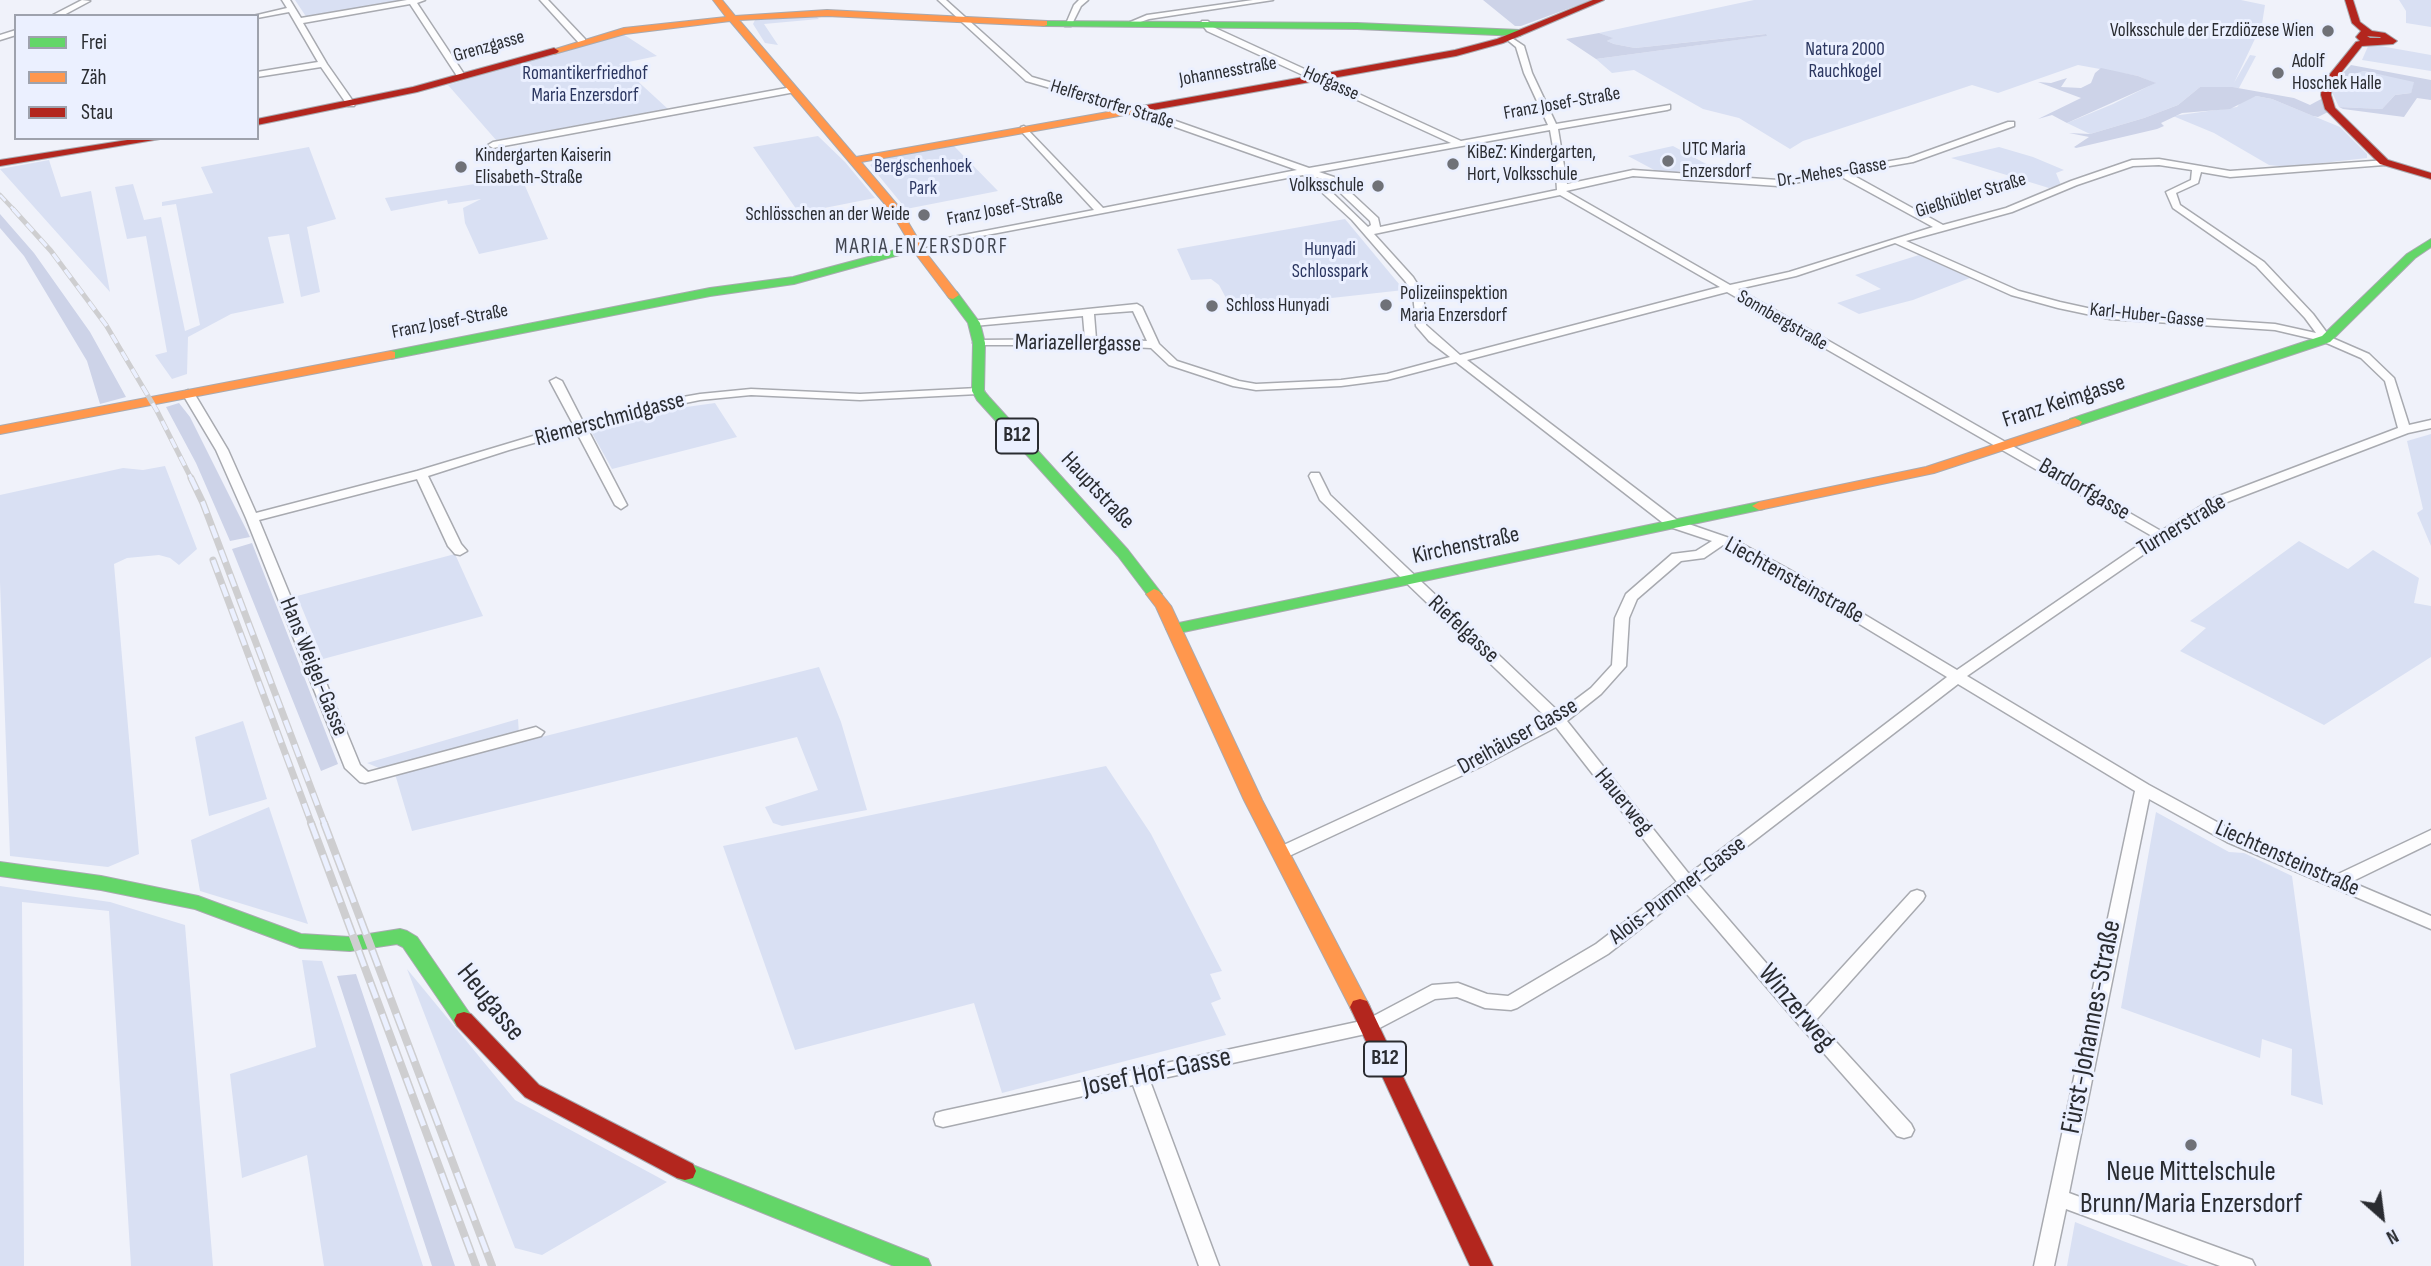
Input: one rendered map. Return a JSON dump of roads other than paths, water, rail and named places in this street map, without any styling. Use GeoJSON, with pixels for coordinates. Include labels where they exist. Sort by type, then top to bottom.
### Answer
{"type":"FeatureCollection","features":[{"type":"Feature","properties":{"kind":"main road","name":"B12"},"geometry":{"type":"LineString","coordinates":[[717,0],[903,220],[917,247],[974,323],[979,343],[978,391]]}},
{"type":"Feature","properties":{"kind":"main road","name":"Johannesstraße"},"geometry":{"type":"LineString","coordinates":[[855,160],[1435,58],[1515,36],[1600,0]]}},
{"type":"Feature","properties":{"kind":"main road"},"geometry":{"type":"LineString","coordinates":[[2349,0],[2356,23],[2369,37],[2359,44],[2327,84],[2326,95],[2335,115],[2385,162],[2431,176]]}},
{"type":"Feature","properties":{"kind":"main road","name":"Grenzgasse"},"geometry":{"type":"LineString","coordinates":[[259,122],[351,104],[583,41],[647,27],[732,18],[827,13],[1068,24],[1205,23],[1499,30],[1515,36]]}},
{"type":"Feature","properties":{"kind":"main road"},"geometry":{"type":"LineString","coordinates":[[0,163],[148,140]]}},
{"type":"Feature","properties":{"kind":"main road","name":"Franz Keimgasse"},"geometry":{"type":"LineString","coordinates":[[1672,523],[1929,470],[2326,339],[2411,256],[2431,242]]}},
{"type":"Feature","properties":{"kind":"main road","name":"Franz Josef-Straße"},"geometry":{"type":"LineString","coordinates":[[0,430],[643,307],[719,290],[794,280],[917,247]]}},
{"type":"Feature","properties":{"kind":"main road","name":"Hauptstraße"},"geometry":{"type":"LineString","coordinates":[[978,391],[1046,471],[1076,499],[1124,553],[1163,606],[1253,800],[1281,853]]}},
{"type":"Feature","properties":{"kind":"main road","name":"Kirchenstraße"},"geometry":{"type":"LineString","coordinates":[[1174,629],[1411,581],[1672,523]]}},
{"type":"Feature","properties":{"kind":"main road","name":"B12"},"geometry":{"type":"LineString","coordinates":[[1281,853],[1370,1027],[1482,1266]]}},
{"type":"Feature","properties":{"kind":"main road","name":"Heugasse"},"geometry":{"type":"LineString","coordinates":[[0,869],[101,883],[198,903],[299,941],[350,944],[400,936],[410,942],[470,1028],[532,1091],[699,1178],[920,1266]]}},
{"type":"Feature","properties":{"kind":"street"},"geometry":{"type":"LineString","coordinates":[[60,14],[96,0]]}},
{"type":"Feature","properties":{"kind":"street"},"geometry":{"type":"LineString","coordinates":[[286,0],[323,64],[351,104]]}},
{"type":"Feature","properties":{"kind":"street"},"geometry":{"type":"LineString","coordinates":[[544,0],[583,41]]}},
{"type":"Feature","properties":{"kind":"street","name":"Helferstorfer Straße"},"geometry":{"type":"LineString","coordinates":[[942,0],[1029,79],[1133,109],[1331,179],[1376,222],[1375,228],[1367,232]]}},
{"type":"Feature","properties":{"kind":"street"},"geometry":{"type":"LineString","coordinates":[[1068,24],[1078,5],[1084,0]]}},
{"type":"Feature","properties":{"kind":"street"},"geometry":{"type":"LineString","coordinates":[[1132,23],[1147,17],[1269,0]]}},
{"type":"Feature","properties":{"kind":"street"},"geometry":{"type":"LineString","coordinates":[[299,21],[415,1],[462,76]]}},
{"type":"Feature","properties":{"kind":"street"},"geometry":{"type":"LineString","coordinates":[[259,16],[291,9]]}},
{"type":"Feature","properties":{"kind":"street","name":"Hofgasse"},"geometry":{"type":"LineString","coordinates":[[1205,23],[1210,29],[1458,144]]}},
{"type":"Feature","properties":{"kind":"street"},"geometry":{"type":"LineString","coordinates":[[1367,232],[1562,190],[1553,127],[1528,73],[1515,36]]}},
{"type":"Feature","properties":{"kind":"street"},"geometry":{"type":"LineString","coordinates":[[259,75],[323,64]]}},
{"type":"Feature","properties":{"kind":"street"},"geometry":{"type":"LineString","coordinates":[[493,145],[792,90]]}},
{"type":"Feature","properties":{"kind":"street","name":"Franz Josef-Straße"},"geometry":{"type":"LineString","coordinates":[[917,247],[1305,172],[1667,107]]}},
{"type":"Feature","properties":{"kind":"street","name":"Dr.-Mehes-Gasse"},"geometry":{"type":"LineString","coordinates":[[1562,190],[1633,173],[1777,183],[1910,160],[2011,124]]}},
{"type":"Feature","properties":{"kind":"street"},"geometry":{"type":"LineString","coordinates":[[1024,129],[1101,211]]}},
{"type":"Feature","properties":{"kind":"street","name":"Gießhübler Straße"},"geometry":{"type":"LineString","coordinates":[[1457,359],[1792,274],[1896,240],[2009,211],[2074,183],[2132,163],[2159,162],[2230,174],[2385,162]]}},
{"type":"Feature","properties":{"kind":"street"},"geometry":{"type":"LineString","coordinates":[[2197,169],[2195,181],[2171,192],[2176,206],[2260,264],[2309,316],[2326,339]]}},
{"type":"Feature","properties":{"kind":"street"},"geometry":{"type":"LineString","coordinates":[[1841,173],[1942,228]]}},
{"type":"Feature","properties":{"kind":"street","name":"Sonnbergstraße"},"geometry":{"type":"LineString","coordinates":[[1562,190],[1726,289],[2006,445]]}},
{"type":"Feature","properties":{"kind":"street","name":"Liechtensteinstraße"},"geometry":{"type":"LineString","coordinates":[[1367,232],[1413,285],[1420,303],[1421,326],[1433,339],[1672,523],[1720,540],[1843,606],[2143,789],[2233,838],[2431,923]]}},
{"type":"Feature","properties":{"kind":"street","name":"Karl-Huber-Gasse"},"geometry":{"type":"LineString","coordinates":[[1896,240],[2015,293],[2058,305],[2110,316],[2274,327],[2326,339],[2365,356],[2390,380],[2404,430]]}},
{"type":"Feature","properties":{"kind":"street"},"geometry":{"type":"LineString","coordinates":[[974,323],[1137,307],[1154,345]]}},
{"type":"Feature","properties":{"kind":"street"},"geometry":{"type":"LineString","coordinates":[[1088,312],[1091,342]]}},
{"type":"Feature","properties":{"kind":"street","name":"Mariazellergasse"},"geometry":{"type":"LineString","coordinates":[[979,343],[1091,342],[1154,345],[1173,363],[1256,387],[1341,383],[1387,377],[1457,359]]}},
{"type":"Feature","properties":{"kind":"street"},"geometry":{"type":"LineString","coordinates":[[556,381],[621,506]]}},
{"type":"Feature","properties":{"kind":"street","name":"Riemerschmidgasse"},"geometry":{"type":"LineString","coordinates":[[253,518],[421,474],[649,407],[727,393],[860,397],[978,391]]}},
{"type":"Feature","properties":{"kind":"street","name":"Hans Weigel-Gasse"},"geometry":{"type":"LineString","coordinates":[[188,393],[222,450],[253,518],[353,768],[365,778],[536,732]]}},
{"type":"Feature","properties":{"kind":"street","name":"Turnerstraße"},"geometry":{"type":"LineString","coordinates":[[1958,676],[2161,536],[2218,501],[2404,430],[2431,424]]}},
{"type":"Feature","properties":{"kind":"street","name":"Bardorfgasse"},"geometry":{"type":"LineString","coordinates":[[2006,445],[2161,536]]}},
{"type":"Feature","properties":{"kind":"street"},"geometry":{"type":"LineString","coordinates":[[421,474],[454,546],[460,551]]}},
{"type":"Feature","properties":{"kind":"street","name":"Riefelgasse"},"geometry":{"type":"LineString","coordinates":[[1315,476],[1324,497],[1558,720]]}},
{"type":"Feature","properties":{"kind":"street","name":"Dreihäuser Gasse"},"geometry":{"type":"LineString","coordinates":[[1281,853],[1475,763],[1558,720],[1596,691],[1619,666],[1622,618],[1631,597],[1676,557],[1699,555],[1720,540]]}},
{"type":"Feature","properties":{"kind":"street","name":"Alois-Pummer-Gasse"},"geometry":{"type":"LineString","coordinates":[[1370,1027],[1432,992],[1458,990],[1485,1001],[1511,1003],[1602,949],[1958,676]]}},
{"type":"Feature","properties":{"kind":"street","name":"Hauerweg"},"geometry":{"type":"LineString","coordinates":[[1558,720],[1688,884]]}},
{"type":"Feature","properties":{"kind":"street","name":"Fürst-Johannes-Straße"},"geometry":{"type":"LineString","coordinates":[[2044,1266],[2095,1009],[2143,789]]}},
{"type":"Feature","properties":{"kind":"street"},"geometry":{"type":"LineString","coordinates":[[2337,882],[2431,836]]}},
{"type":"Feature","properties":{"kind":"street","name":"Winzerweg"},"geometry":{"type":"LineString","coordinates":[[1688,884],[1805,1020],[1905,1130]]}},
{"type":"Feature","properties":{"kind":"street"},"geometry":{"type":"LineString","coordinates":[[1805,1020],[1917,895]]}},
{"type":"Feature","properties":{"kind":"street","name":"Josef Hof-Gasse"},"geometry":{"type":"LineString","coordinates":[[943,1119],[1370,1027]]}},
{"type":"Feature","properties":{"kind":"street"},"geometry":{"type":"LineString","coordinates":[[1139,1076],[1209,1266]]}},
{"type":"Feature","properties":{"kind":"street"},"geometry":{"type":"LineString","coordinates":[[2058,1198],[2245,1266]]}},
{"type":"Feature","properties":{"kind":"railway"},"geometry":{"type":"LineString","coordinates":[[0,195],[15,211]]}},
{"type":"Feature","properties":{"kind":"railway"},"geometry":{"type":"LineString","coordinates":[[13,209],[51,251],[106,325],[157,411],[191,479]]}},
{"type":"Feature","properties":{"kind":"railway"},"geometry":{"type":"LineString","coordinates":[[191,479],[203,503],[325,825]]}},
{"type":"Feature","properties":{"kind":"railway"},"geometry":{"type":"LineString","coordinates":[[213,560],[312,825]]}},
{"type":"Feature","properties":{"kind":"railway"},"geometry":{"type":"LineString","coordinates":[[311,823],[476,1266]]}},
{"type":"Feature","properties":{"kind":"railway"},"geometry":{"type":"LineString","coordinates":[[324,823],[492,1266]]}},
{"type":"Feature","properties":{"kind":"place","name":"Volksschule der Erzdiözese Wien"},"geometry":{"type":"Point","coordinates":[2328,31]}},
{"type":"Feature","properties":{"kind":"place","name":"Adolf Hoschek Halle"},"geometry":{"type":"Point","coordinates":[2278,73]}},
{"type":"Feature","properties":{"kind":"place","name":"UTC Maria Enzersdorf"},"geometry":{"type":"Point","coordinates":[1668,161]}},
{"type":"Feature","properties":{"kind":"place","name":"KiBeZ: Kindergarten, Hort, Volksschule"},"geometry":{"type":"Point","coordinates":[1453,164]}},
{"type":"Feature","properties":{"kind":"place","name":"Kindergarten Kaiserin Elisabeth-Straße"},"geometry":{"type":"Point","coordinates":[461,167]}},
{"type":"Feature","properties":{"kind":"place","name":"Volksschule"},"geometry":{"type":"Point","coordinates":[1378,186]}},
{"type":"Feature","properties":{"kind":"place","name":"Schlösschen an der Weide"},"geometry":{"type":"Point","coordinates":[924,215]}},
{"type":"Feature","properties":{"kind":"place","name":"Polizeiinspektion Maria Enzersdorf"},"geometry":{"type":"Point","coordinates":[1386,305]}},
{"type":"Feature","properties":{"kind":"place","name":"Schloss Hunyadi"},"geometry":{"type":"Point","coordinates":[1212,306]}},
{"type":"Feature","properties":{"kind":"place","name":"Neue Mittelschule Brunn/Maria Enzersdorf"},"geometry":{"type":"Point","coordinates":[2191,1145]}},
{"type":"Feature","properties":{"kind":"district","name":"MARIA ENZERSDORF"},"geometry":{"type":"Point","coordinates":[922,248]}},
{"type":"Feature","properties":{"kind":"park label","name":"Natura 2000 Rauchkogel"},"geometry":{"type":"Point","coordinates":[1845,61]}},
{"type":"Feature","properties":{"kind":"park label","name":"Romantikerfriedhof Maria Enzersdorf"},"geometry":{"type":"Point","coordinates":[585,85]}},
{"type":"Feature","properties":{"kind":"park label","name":"Bergschenhoek Park"},"geometry":{"type":"Point","coordinates":[923,178]}},
{"type":"Feature","properties":{"kind":"park label","name":"Hunyadi Schlosspark"},"geometry":{"type":"Point","coordinates":[1330,261]}}]}
